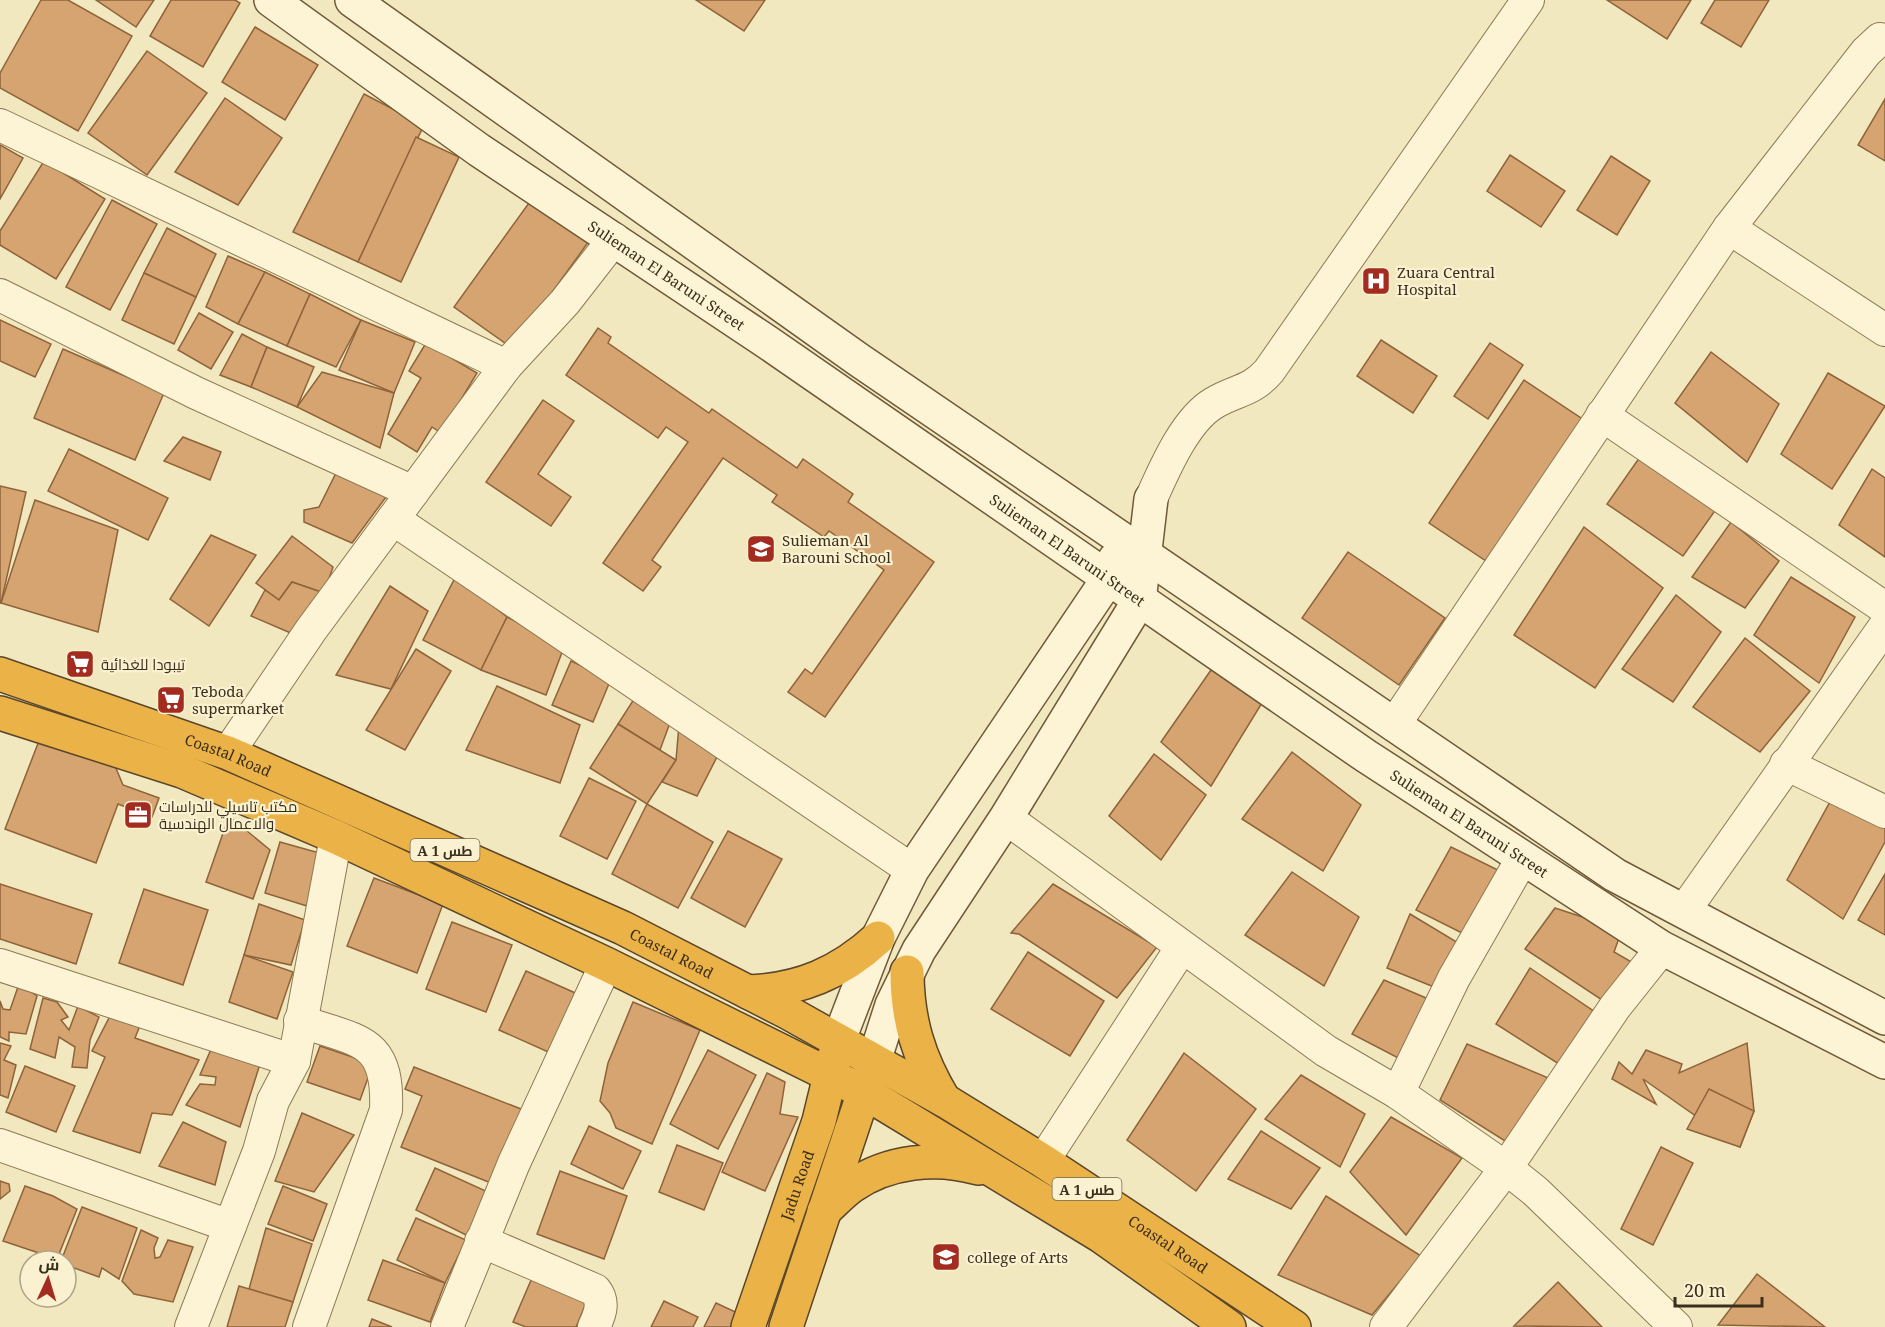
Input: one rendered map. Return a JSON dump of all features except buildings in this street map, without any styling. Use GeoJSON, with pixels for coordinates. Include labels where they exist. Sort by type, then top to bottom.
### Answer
{"type":"FeatureCollection","features":[{"type":"Feature","properties":{"kind":"highway","name":"Coastal Road"},"geometry":{"type":"LineString","coordinates":[[0,674],[228,753],[623,928],[748,992],[944,1100],[1043,1161],[1294,1327]]}},
{"type":"Feature","properties":{"kind":"highway","name":"A 1 طس"},"geometry":{"type":"LineString","coordinates":[[2,720],[182,771],[336,837],[606,964],[864,1092],[1101,1236],[1229,1327]]}},
{"type":"Feature","properties":{"kind":"highway"},"geometry":{"type":"LineString","coordinates":[[748,992],[784,989],[819,979],[840,968],[878,938]]}},
{"type":"Feature","properties":{"kind":"highway"},"geometry":{"type":"LineString","coordinates":[[907,972],[907,999],[918,1052],[944,1100]]}},
{"type":"Feature","properties":{"kind":"highway","name":"Jadu Road"},"geometry":{"type":"LineString","coordinates":[[748,1327],[813,1140],[831,1077],[837,1042]]}},
{"type":"Feature","properties":{"kind":"highway"},"geometry":{"type":"LineString","coordinates":[[786,1327],[874,1060]]}},
{"type":"Feature","properties":{"kind":"highway"},"geometry":{"type":"LineString","coordinates":[[824,1211],[852,1186],[885,1169],[921,1161],[959,1162],[995,1173]]}},
{"type":"Feature","properties":{"kind":"street","name":"Sulieman El Baruni Street"},"geometry":{"type":"LineString","coordinates":[[271,0],[479,150],[921,447],[1139,601],[1522,859],[1662,948],[1885,1062]]}},
{"type":"Feature","properties":{"kind":"street"},"geometry":{"type":"LineString","coordinates":[[352,0],[859,360],[1615,875],[1885,1018]]}},
{"type":"Feature","properties":{"kind":"street"},"geometry":{"type":"LineString","coordinates":[[837,1042],[878,938],[912,870],[1108,579],[1134,547],[1151,499],[1179,444],[1200,415],[1214,403],[1259,383],[1269,371],[1528,0]]}},
{"type":"Feature","properties":{"kind":"street"},"geometry":{"type":"LineString","coordinates":[[1394,725],[1729,228],[1866,52],[1880,39],[1885,40]]}},
{"type":"Feature","properties":{"kind":"street"},"geometry":{"type":"LineString","coordinates":[[0,125],[506,366]]}},
{"type":"Feature","properties":{"kind":"street"},"geometry":{"type":"LineString","coordinates":[[1729,228],[1885,330]]}},
{"type":"Feature","properties":{"kind":"street"},"geometry":{"type":"LineString","coordinates":[[228,753],[311,630],[506,366],[565,302],[614,239]]}},
{"type":"Feature","properties":{"kind":"street"},"geometry":{"type":"LineString","coordinates":[[0,295],[196,393],[412,492]]}},
{"type":"Feature","properties":{"kind":"street"},"geometry":{"type":"LineString","coordinates":[[1602,415],[1885,608]]}},
{"type":"Feature","properties":{"kind":"street"},"geometry":{"type":"LineString","coordinates":[[393,519],[912,870]]}},
{"type":"Feature","properties":{"kind":"street"},"geometry":{"type":"LineString","coordinates":[[874,1060],[907,972],[1006,818],[1139,601],[1134,547]]}},
{"type":"Feature","properties":{"kind":"street"},"geometry":{"type":"LineString","coordinates":[[1684,911],[1885,626]]}},
{"type":"Feature","properties":{"kind":"street"},"geometry":{"type":"LineString","coordinates":[[1786,764],[1885,812]]}},
{"type":"Feature","properties":{"kind":"street"},"geometry":{"type":"LineString","coordinates":[[1006,818],[1326,1051],[1398,1093],[1506,1168],[1535,1191],[1676,1327]]}},
{"type":"Feature","properties":{"kind":"street"},"geometry":{"type":"LineString","coordinates":[[191,1327],[259,1150],[273,1101],[294,1061],[336,837]]}},
{"type":"Feature","properties":{"kind":"street"},"geometry":{"type":"LineString","coordinates":[[1398,1093],[1454,978],[1522,859]]}},
{"type":"Feature","properties":{"kind":"street"},"geometry":{"type":"LineString","coordinates":[[1043,1161],[1182,947]]}},
{"type":"Feature","properties":{"kind":"street"},"geometry":{"type":"LineString","coordinates":[[1386,1327],[1506,1168],[1616,1007],[1662,948]]}},
{"type":"Feature","properties":{"kind":"street"},"geometry":{"type":"LineString","coordinates":[[447,1327],[481,1241],[606,964]]}},
{"type":"Feature","properties":{"kind":"street"},"geometry":{"type":"LineString","coordinates":[[0,965],[294,1061]]}},
{"type":"Feature","properties":{"kind":"street"},"geometry":{"type":"LineString","coordinates":[[300,1021],[362,1043],[379,1056],[387,1085],[386,1110],[309,1327]]}},
{"type":"Feature","properties":{"kind":"street"},"geometry":{"type":"LineString","coordinates":[[0,1145],[230,1226]]}},
{"type":"Feature","properties":{"kind":"street"},"geometry":{"type":"LineString","coordinates":[[481,1241],[595,1290],[600,1296],[601,1306],[594,1327]]}},
{"type":"Feature","properties":{"kind":"place","name":"Zuara Central Hospital"},"geometry":{"type":"Point","coordinates":[1376,281]}},
{"type":"Feature","properties":{"kind":"place","name":"Sulieman Al Barouni School"},"geometry":{"type":"Point","coordinates":[761,549]}},
{"type":"Feature","properties":{"kind":"place","name":"تيبودا للغذائية"},"geometry":{"type":"Point","coordinates":[80,664]}},
{"type":"Feature","properties":{"kind":"place","name":"Teboda supermarket"},"geometry":{"type":"Point","coordinates":[171,700]}},
{"type":"Feature","properties":{"kind":"place","name":"مكتب تاسيلي للدراسات والاعمال الهندسية"},"geometry":{"type":"Point","coordinates":[138,815]}},
{"type":"Feature","properties":{"kind":"place","name":"college of Arts"},"geometry":{"type":"Point","coordinates":[946,1257]}}]}
